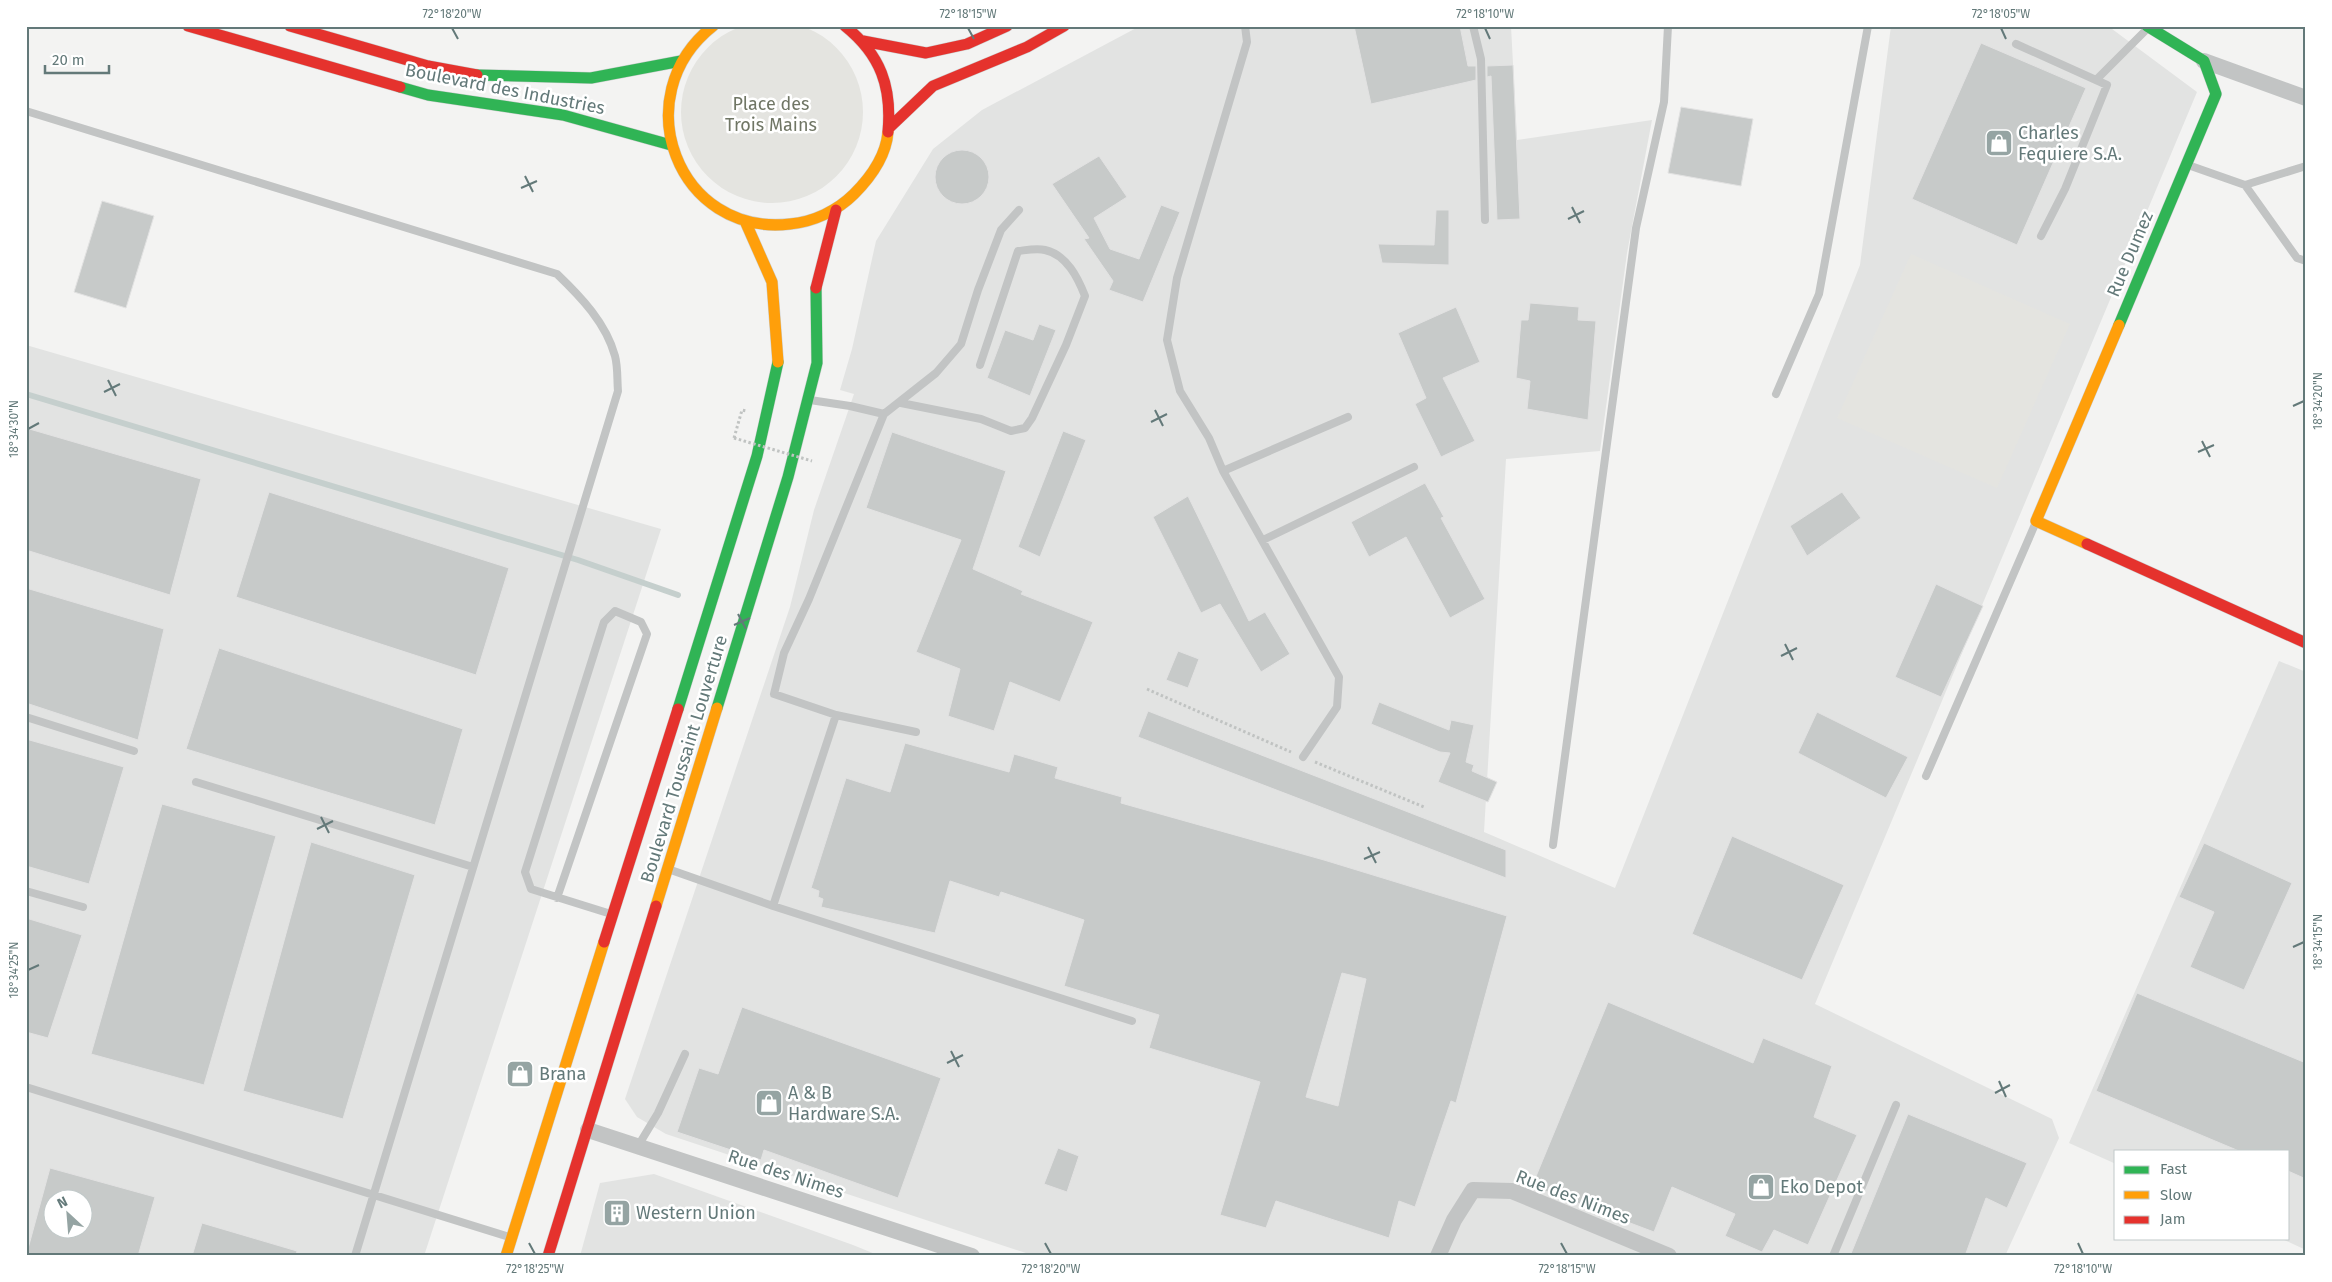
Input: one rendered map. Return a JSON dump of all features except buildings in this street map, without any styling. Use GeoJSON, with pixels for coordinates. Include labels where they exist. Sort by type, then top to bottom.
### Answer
{"type":"FeatureCollection","features":[{"type":"Feature","properties":{"kind":"main road","name":"Boulevard des Industries"},"geometry":{"type":"LineString","coordinates":[[188,26],[428,95],[563,115],[671,145]]}},
{"type":"Feature","properties":{"kind":"main road","name":"Boulevard des Industries"},"geometry":{"type":"LineString","coordinates":[[290,26],[428,66],[470,75],[590,78],[681,61]]}},
{"type":"Feature","properties":{"kind":"main road"},"geometry":{"type":"LineString","coordinates":[[713,26],[703,33],[681,61],[670,88],[667,116],[671,145],[686,178],[712,205],[745,221],[776,226],[807,222],[836,210],[862,188],[881,160],[890,127],[889,96],[880,67],[863,42],[845,26]]}},
{"type":"Feature","properties":{"kind":"main road"},"geometry":{"type":"LineString","coordinates":[[863,42],[926,53],[967,44],[1007,26]]}},
{"type":"Feature","properties":{"kind":"main road"},"geometry":{"type":"LineString","coordinates":[[890,127],[933,86],[1027,47],[1064,26]]}},
{"type":"Feature","properties":{"kind":"main road"},"geometry":{"type":"LineString","coordinates":[[2148,27],[2204,61]]}},
{"type":"Feature","properties":{"kind":"main road","name":"Rue Dumez"},"geometry":{"type":"LineString","coordinates":[[2036,521],[2216,94],[2204,61]]}},
{"type":"Feature","properties":{"kind":"main road","name":"Boulevard Toussaint Louverture"},"geometry":{"type":"LineString","coordinates":[[548,1256],[788,477],[818,364],[816,283],[836,210]]}},
{"type":"Feature","properties":{"kind":"main road","name":"Boulevard Toussaint Louverture"},"geometry":{"type":"LineString","coordinates":[[506,1256],[757,456],[778,363],[772,282],[745,221]]}},
{"type":"Feature","properties":{"kind":"main road"},"geometry":{"type":"LineString","coordinates":[[2036,521],[2306,642]]}},
{"type":"Feature","properties":{"kind":"street"},"geometry":{"type":"LineString","coordinates":[[2204,61],[2306,98]]}},
{"type":"Feature","properties":{"kind":"street","name":"Rue des Nimes"},"geometry":{"type":"LineString","coordinates":[[588,1130],[972,1256]]}},
{"type":"Feature","properties":{"kind":"street","name":"Rue des Nimes"},"geometry":{"type":"LineString","coordinates":[[1438,1256],[1454,1220],[1473,1190],[1512,1191],[1670,1256]]}},
{"type":"Feature","properties":{"kind":"lane"},"geometry":{"type":"LineString","coordinates":[[1245,26],[1247,42],[1177,278],[1167,340],[1180,391],[1209,438],[1224,471],[1339,678],[1337,707],[1303,757]]}},
{"type":"Feature","properties":{"kind":"lane"},"geometry":{"type":"LineString","coordinates":[[1473,26],[1481,59],[1485,220]]}},
{"type":"Feature","properties":{"kind":"lane"},"geometry":{"type":"LineString","coordinates":[[1553,845],[1636,228],[1664,102],[1668,26]]}},
{"type":"Feature","properties":{"kind":"lane"},"geometry":{"type":"LineString","coordinates":[[1776,394],[1820,294],[1868,26]]}},
{"type":"Feature","properties":{"kind":"lane"},"geometry":{"type":"LineString","coordinates":[[2096,80],[2148,27]]}},
{"type":"Feature","properties":{"kind":"lane"},"geometry":{"type":"LineString","coordinates":[[2016,44],[2107,85],[2065,189],[2041,236]]}},
{"type":"Feature","properties":{"kind":"lane"},"geometry":{"type":"LineString","coordinates":[[26,111],[557,274],[585,301],[606,334],[615,357],[618,391],[355,1256]]}},
{"type":"Feature","properties":{"kind":"lane"},"geometry":{"type":"LineString","coordinates":[[2186,164],[2245,185],[2297,258],[2306,262]]}},
{"type":"Feature","properties":{"kind":"lane"},"geometry":{"type":"LineString","coordinates":[[2245,185],[2306,166]]}},
{"type":"Feature","properties":{"kind":"lane"},"geometry":{"type":"LineString","coordinates":[[916,732],[836,715],[774,694],[784,653],[809,599],[884,414],[901,403],[936,373],[961,344],[978,290],[1001,230],[1019,210]]}},
{"type":"Feature","properties":{"kind":"lane"},"geometry":{"type":"LineString","coordinates":[[901,403],[981,419],[1012,431],[1025,428],[1032,418],[1066,345],[1085,296],[1077,276],[1069,265],[1047,250],[1018,251],[980,365]]}},
{"type":"Feature","properties":{"kind":"lane"},"geometry":{"type":"LineString","coordinates":[[808,400],[850,406],[884,414]]}},
{"type":"Feature","properties":{"kind":"lane"},"geometry":{"type":"LineString","coordinates":[[1224,471],[1348,417]]}},
{"type":"Feature","properties":{"kind":"lane"},"geometry":{"type":"LineString","coordinates":[[1263,540],[1414,467]]}},
{"type":"Feature","properties":{"kind":"lane"},"geometry":{"type":"LineString","coordinates":[[1926,776],[2036,521]]}},
{"type":"Feature","properties":{"kind":"lane"},"geometry":{"type":"LineString","coordinates":[[557,898],[647,634],[641,622],[615,611],[604,622],[525,872],[531,889],[557,898],[613,915]]}},
{"type":"Feature","properties":{"kind":"lane"},"geometry":{"type":"LineString","coordinates":[[773,906],[836,715]]}},
{"type":"Feature","properties":{"kind":"lane"},"geometry":{"type":"LineString","coordinates":[[26,717],[134,750]]}},
{"type":"Feature","properties":{"kind":"lane"},"geometry":{"type":"LineString","coordinates":[[196,782],[473,867]]}},
{"type":"Feature","properties":{"kind":"lane"},"geometry":{"type":"LineString","coordinates":[[668,869],[773,906],[1132,1021]]}},
{"type":"Feature","properties":{"kind":"lane"},"geometry":{"type":"LineString","coordinates":[[26,890],[83,907]]}},
{"type":"Feature","properties":{"kind":"lane"},"geometry":{"type":"LineString","coordinates":[[638,1146],[658,1113],[685,1054]]}},
{"type":"Feature","properties":{"kind":"lane"},"geometry":{"type":"LineString","coordinates":[[26,1087],[511,1238]]}},
{"type":"Feature","properties":{"kind":"lane"},"geometry":{"type":"LineString","coordinates":[[1833,1256],[1896,1104]]}},
{"type":"Feature","properties":{"kind":"path"},"geometry":{"type":"LineString","coordinates":[[742,410],[734,438],[812,461]]}},
{"type":"Feature","properties":{"kind":"path"},"geometry":{"type":"LineString","coordinates":[[1147,689],[1424,807]]}},
{"type":"Feature","properties":{"kind":"shaded area"},"geometry":{"type":"Polygon","coordinates":[[[1140,26],[1511,26],[1517,140],[1652,120],[1627,253],[1600,451],[1506,459],[1484,832],[1615,888],[1860,265],[1891,26],[2108,26],[2197,92],[1815,1004],[2052,1119],[2059,1138],[2005,1256],[1035,1256],[666,1134],[637,1117],[625,1099],[790,607],[814,510],[854,394],[840,390],[852,349],[876,241],[933,149],[982,110],[1140,26]]]}},
{"type":"Feature","properties":{"kind":"shaded area"},"geometry":{"type":"Polygon","coordinates":[[[26,345],[661,529],[424,1256],[26,1256],[26,345]]]}},
{"type":"Feature","properties":{"kind":"shaded area"},"geometry":{"type":"Polygon","coordinates":[[[2279,661],[2306,672],[2306,1250],[2284,1240],[2290,1240],[2290,1150],[2114,1150],[2114,1163],[2069,1143],[2279,661]]]}},
{"type":"Feature","properties":{"kind":"shaded area"},"geometry":{"type":"Polygon","coordinates":[[[654,1174],[880,1256],[580,1256],[600,1183],[654,1174]]]}},
{"type":"Feature","properties":{"kind":"green space","name":"Place des Trois Mains"},"geometry":{"type":"Polygon","coordinates":[[[763,21],[781,21],[807,28],[823,36],[837,47],[848,61],[856,77],[863,103],[863,121],[856,147],[848,163],[837,177],[823,188],[807,196],[781,203],[763,203],[737,196],[721,188],[701,170],[685,138],[681,121],[681,103],[688,77],[696,61],[714,41],[746,25],[763,21]]]}},
{"type":"Feature","properties":{"kind":"green space"},"geometry":{"type":"Polygon","coordinates":[[[1911,254],[2070,324],[1997,488],[1837,418],[1911,254]]]}},
{"type":"Feature","properties":{"kind":"waterway"},"geometry":{"type":"LineString","coordinates":[[26,394],[578,560],[678,595]]}},
{"type":"Feature","properties":{"kind":"traffic: fast"},"geometry":{"type":"LineString","coordinates":[[2119,325],[2216,94],[2204,61],[2147,26]]}},
{"type":"Feature","properties":{"kind":"traffic: fast"},"geometry":{"type":"LineString","coordinates":[[477,75],[591,78],[681,61]]}},
{"type":"Feature","properties":{"kind":"traffic: fast"},"geometry":{"type":"LineString","coordinates":[[400,87],[428,95],[563,115],[671,145]]}},
{"type":"Feature","properties":{"kind":"traffic: fast"},"geometry":{"type":"LineString","coordinates":[[717,708],[788,477],[817,363],[816,288]]}},
{"type":"Feature","properties":{"kind":"traffic: fast"},"geometry":{"type":"LineString","coordinates":[[678,709],[757,456],[778,362]]}},
{"type":"Feature","properties":{"kind":"traffic: slow"},"geometry":{"type":"LineString","coordinates":[[713,26],[686,55],[672,88],[669,123],[676,156],[693,186],[718,208],[751,222],[790,224],[824,215],[840,206],[866,181],[881,158],[888,132]]}},
{"type":"Feature","properties":{"kind":"traffic: slow"},"geometry":{"type":"LineString","coordinates":[[745,221],[772,282],[778,362]]}},
{"type":"Feature","properties":{"kind":"traffic: slow"},"geometry":{"type":"LineString","coordinates":[[2087,544],[2036,521],[2119,325]]}},
{"type":"Feature","properties":{"kind":"traffic: slow"},"geometry":{"type":"LineString","coordinates":[[656,906],[717,708]]}},
{"type":"Feature","properties":{"kind":"traffic: slow"},"geometry":{"type":"LineString","coordinates":[[506,1256],[604,942]]}},
{"type":"Feature","properties":{"kind":"traffic: jam"},"geometry":{"type":"LineString","coordinates":[[188,26],[400,87]]}},
{"type":"Feature","properties":{"kind":"traffic: jam"},"geometry":{"type":"LineString","coordinates":[[290,26],[428,66],[477,75]]}},
{"type":"Feature","properties":{"kind":"traffic: jam"},"geometry":{"type":"LineString","coordinates":[[845,26],[867,48],[881,73],[886,86],[888,101],[888,132]]}},
{"type":"Feature","properties":{"kind":"traffic: jam"},"geometry":{"type":"LineString","coordinates":[[863,41],[926,53],[967,44],[1007,26]]}},
{"type":"Feature","properties":{"kind":"traffic: jam"},"geometry":{"type":"LineString","coordinates":[[890,127],[933,86],[1027,47],[1064,26]]}},
{"type":"Feature","properties":{"kind":"traffic: jam"},"geometry":{"type":"LineString","coordinates":[[816,288],[836,210]]}},
{"type":"Feature","properties":{"kind":"traffic: jam"},"geometry":{"type":"LineString","coordinates":[[2087,544],[2306,643]]}},
{"type":"Feature","properties":{"kind":"traffic: jam"},"geometry":{"type":"LineString","coordinates":[[604,942],[678,709]]}},
{"type":"Feature","properties":{"kind":"traffic: jam"},"geometry":{"type":"LineString","coordinates":[[548,1256],[656,906]]}},
{"type":"Feature","properties":{"kind":"place","name":"Charles Fequiere S.A."},"geometry":{"type":"Point","coordinates":[1999,143]}},
{"type":"Feature","properties":{"kind":"place","name":"Brana"},"geometry":{"type":"Point","coordinates":[520,1074]}},
{"type":"Feature","properties":{"kind":"place","name":"A & B Hardware S.A."},"geometry":{"type":"Point","coordinates":[769,1103]}},
{"type":"Feature","properties":{"kind":"place","name":"Eko Depot"},"geometry":{"type":"Point","coordinates":[1761,1187]}},
{"type":"Feature","properties":{"kind":"place","name":"Western Union"},"geometry":{"type":"Point","coordinates":[617,1213]}}]}
